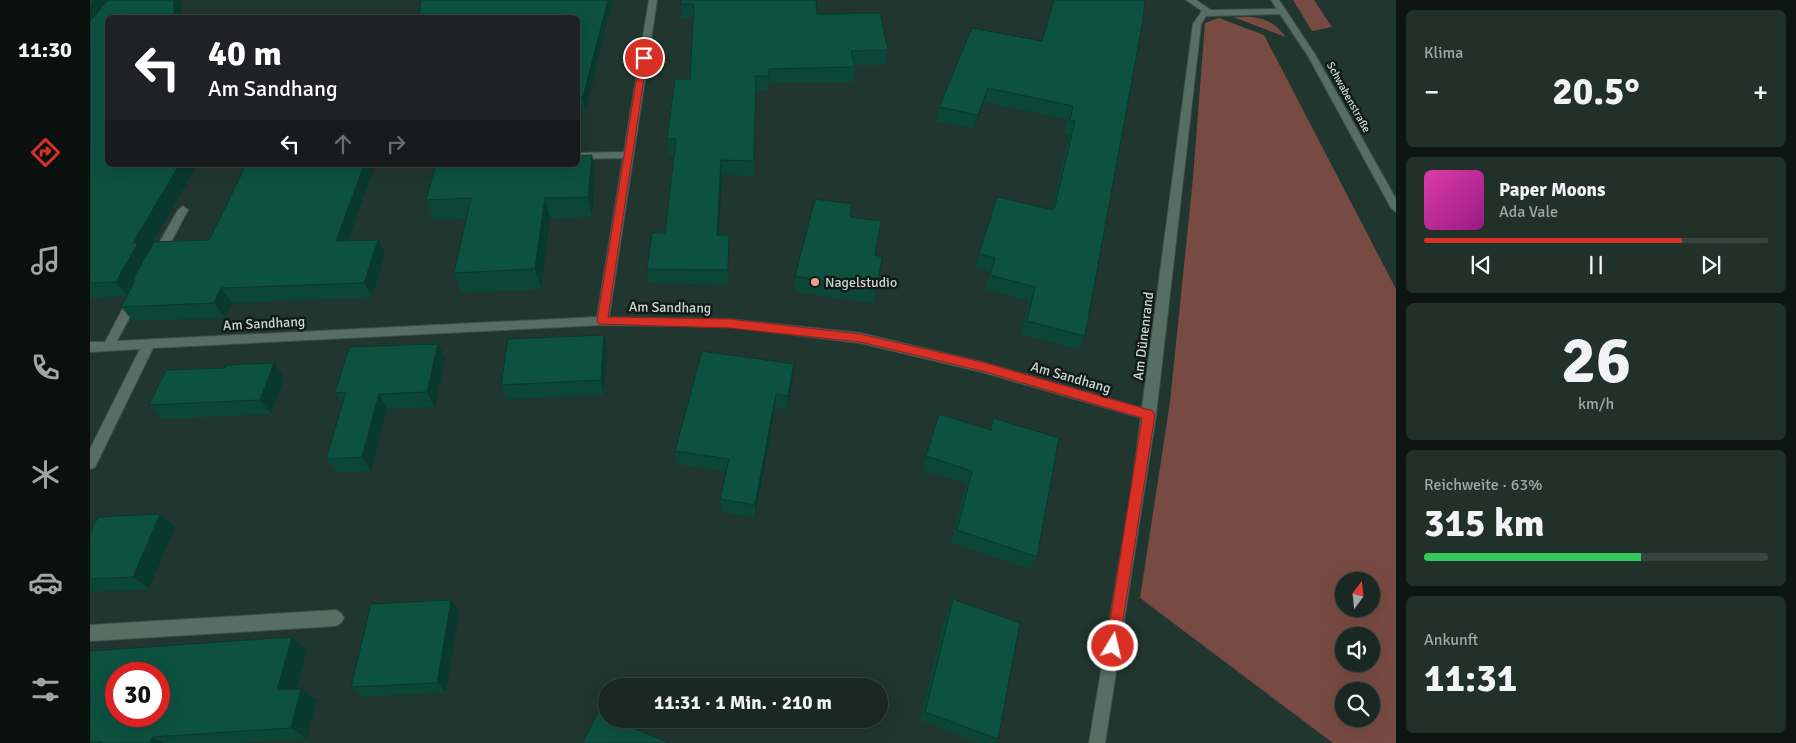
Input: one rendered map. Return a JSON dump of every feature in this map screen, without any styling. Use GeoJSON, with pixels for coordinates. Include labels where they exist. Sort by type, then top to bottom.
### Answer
{"type":"FeatureCollection","features":[{"type":"Feature","properties":{"kind":"street"},"geometry":{"type":"LineString","coordinates":[[602,321],[653,0]]}},
{"type":"Feature","properties":{"kind":"street"},"geometry":{"type":"LineString","coordinates":[[1190,0],[1210,12],[1228,10],[1284,11]]}},
{"type":"Feature","properties":{"kind":"street","name":"Schwabenstraße"},"geometry":{"type":"LineString","coordinates":[[1275,0],[1312,56],[1396,208]]}},
{"type":"Feature","properties":{"kind":"street","name":"Am Dünenrand"},"geometry":{"type":"LineString","coordinates":[[1097,743],[1149,415],[1197,24],[1203,14],[1210,12]]}},
{"type":"Feature","properties":{"kind":"street"},"geometry":{"type":"LineString","coordinates":[[580,156],[628,155]]}},
{"type":"Feature","properties":{"kind":"street"},"geometry":{"type":"LineString","coordinates":[[150,270],[183,210]]}},
{"type":"Feature","properties":{"kind":"street"},"geometry":{"type":"LineString","coordinates":[[108,346],[141,287]]}},
{"type":"Feature","properties":{"kind":"street","name":"Am Sandhang"},"geometry":{"type":"LineString","coordinates":[[90,347],[602,321],[729,324],[860,338],[982,367],[1149,415]]}},
{"type":"Feature","properties":{"kind":"street"},"geometry":{"type":"LineString","coordinates":[[90,463],[149,344]]}},
{"type":"Feature","properties":{"kind":"street"},"geometry":{"type":"LineString","coordinates":[[90,633],[336,618]]}},
{"type":"Feature","properties":{"kind":"shaded area"},"geometry":{"type":"Polygon","coordinates":[[[1293,0],[1314,0],[1332,27],[1312,31],[1293,0]]]}},
{"type":"Feature","properties":{"kind":"shaded area"},"geometry":{"type":"Polygon","coordinates":[[[1233,17],[1263,19],[1274,25],[1286,37],[1233,17]]]}},
{"type":"Feature","properties":{"kind":"shaded area"},"geometry":{"type":"Polygon","coordinates":[[[1219,18],[1264,35],[1396,289],[1396,743],[1333,743],[1140,598],[1170,402],[1193,178],[1205,23],[1219,18]]]}},
{"type":"Feature","properties":{"kind":"building"},"geometry":{"type":"Polygon","coordinates":[[[108,0],[174,0],[174,15],[105,15],[105,167],[178,167],[133,243],[138,243],[116,282],[90,283],[90,21],[108,0]]]}},
{"type":"Feature","properties":{"kind":"building"},"geometry":{"type":"Polygon","coordinates":[[[421,0],[608,0],[583,97],[580,97],[580,15],[419,15],[421,0]]]}},
{"type":"Feature","properties":{"kind":"building"},"geometry":{"type":"Polygon","coordinates":[[[681,0],[816,0],[817,14],[880,13],[888,50],[851,51],[855,67],[769,69],[769,76],[756,76],[754,161],[721,160],[717,235],[729,235],[728,270],[647,269],[652,233],[665,233],[676,139],[667,139],[675,79],[690,79],[694,4],[680,4],[681,0]]]}},
{"type":"Feature","properties":{"kind":"building"},"geometry":{"type":"Polygon","coordinates":[[[1054,0],[1145,0],[1143,20],[1085,336],[1027,321],[1035,287],[990,275],[995,258],[979,254],[997,197],[1054,210],[1075,121],[1070,120],[1073,106],[988,88],[978,115],[939,107],[972,28],[1042,41],[1054,0]]]}},
{"type":"Feature","properties":{"kind":"building"},"geometry":{"type":"Polygon","coordinates":[[[592,155],[588,197],[545,198],[535,269],[454,273],[471,198],[426,200],[435,167],[580,167],[580,156],[592,155]]]}},
{"type":"Feature","properties":{"kind":"building"},"geometry":{"type":"Polygon","coordinates":[[[245,167],[363,167],[336,241],[378,240],[364,283],[221,288],[214,303],[121,307],[135,281],[132,281],[154,242],[209,240],[245,167]]]}},
{"type":"Feature","properties":{"kind":"building"},"geometry":{"type":"Polygon","coordinates":[[[815,199],[852,204],[850,217],[881,221],[875,255],[882,257],[877,289],[795,276],[815,199]]]}},
{"type":"Feature","properties":{"kind":"building"},"geometry":{"type":"Polygon","coordinates":[[[604,335],[601,380],[501,385],[508,339],[604,335]]]}},
{"type":"Feature","properties":{"kind":"building"},"geometry":{"type":"Polygon","coordinates":[[[438,344],[427,392],[379,394],[362,457],[326,459],[346,392],[335,393],[349,347],[438,344]]]}},
{"type":"Feature","properties":{"kind":"building"},"geometry":{"type":"Polygon","coordinates":[[[702,351],[794,364],[788,396],[776,394],[755,505],[720,499],[729,459],[675,451],[702,351]]]}},
{"type":"Feature","properties":{"kind":"building"},"geometry":{"type":"Polygon","coordinates":[[[274,363],[260,400],[149,405],[166,370],[225,368],[226,365],[274,363]]]}},
{"type":"Feature","properties":{"kind":"building"},"geometry":{"type":"Polygon","coordinates":[[[939,414],[991,430],[993,418],[1059,438],[1037,557],[957,530],[972,471],[926,456],[939,414]]]}},
{"type":"Feature","properties":{"kind":"building"},"geometry":{"type":"Polygon","coordinates":[[[160,514],[133,577],[90,579],[90,533],[98,517],[160,514]]]}},
{"type":"Feature","properties":{"kind":"building"},"geometry":{"type":"Polygon","coordinates":[[[953,599],[1020,623],[998,739],[925,712],[953,599]]]}},
{"type":"Feature","properties":{"kind":"building"},"geometry":{"type":"Polygon","coordinates":[[[451,600],[437,683],[351,687],[371,604],[451,600]]]}},
{"type":"Feature","properties":{"kind":"building"},"geometry":{"type":"Polygon","coordinates":[[[292,637],[277,690],[301,689],[291,728],[152,737],[150,743],[90,742],[90,651],[292,637]]]}},
{"type":"Feature","properties":{"kind":"building"},"geometry":{"type":"Polygon","coordinates":[[[598,712],[598,728],[634,728],[669,743],[583,743],[598,712]]]}},
{"type":"Feature","properties":{"kind":"place","name":"Nagelstudio"},"geometry":{"type":"Point","coordinates":[815,282]}},
{"type":"Feature","properties":{"kind":"route"},"geometry":{"type":"LineString","coordinates":[[644,58],[602,321],[729,324],[860,338],[982,367],[1149,415],[1113,646]]}}]}
